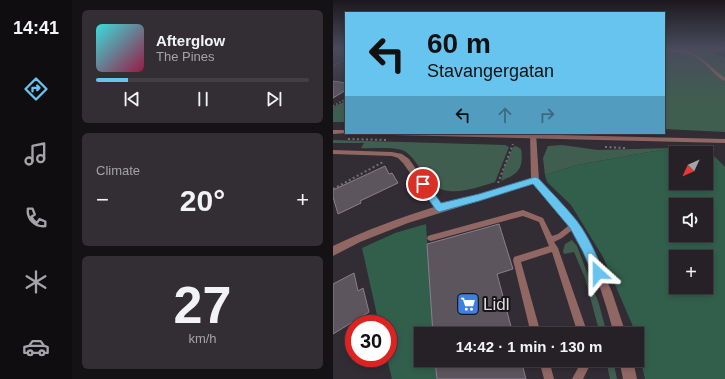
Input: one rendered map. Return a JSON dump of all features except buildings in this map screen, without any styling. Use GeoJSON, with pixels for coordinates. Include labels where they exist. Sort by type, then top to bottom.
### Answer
{"type":"FeatureCollection","features":[{"type":"Feature","properties":{"kind":"street"},"geometry":{"type":"LineString","coordinates":[[462,134],[725,140]]}},
{"type":"Feature","properties":{"kind":"street"},"geometry":{"type":"LineString","coordinates":[[533,135],[535,180],[574,225],[588,249],[617,327]]}},
{"type":"Feature","properties":{"kind":"street"},"geometry":{"type":"LineString","coordinates":[[333,152],[392,154],[400,156],[406,161],[439,208]]}},
{"type":"Feature","properties":{"kind":"street"},"geometry":{"type":"LineString","coordinates":[[333,251],[378,230],[439,208],[535,180]]}},
{"type":"Feature","properties":{"kind":"street"},"geometry":{"type":"LineString","coordinates":[[627,367],[630,379]]}},
{"type":"Feature","properties":{"kind":"lane"},"geometry":{"type":"LineString","coordinates":[[706,66],[725,80]]}},
{"type":"Feature","properties":{"kind":"lane"},"geometry":{"type":"LineString","coordinates":[[431,238],[523,214],[541,220],[552,244],[581,327]]}},
{"type":"Feature","properties":{"kind":"lane"},"geometry":{"type":"LineString","coordinates":[[534,327],[517,260],[552,244],[574,225]]}},
{"type":"Feature","properties":{"kind":"lane"},"geometry":{"type":"LineString","coordinates":[[546,367],[549,379]]}},
{"type":"Feature","properties":{"kind":"lane"},"geometry":{"type":"LineString","coordinates":[[577,379],[585,367]]}},
{"type":"Feature","properties":{"kind":"path"},"geometry":{"type":"LineString","coordinates":[[333,106],[345,100]]}},
{"type":"Feature","properties":{"kind":"path"},"geometry":{"type":"LineString","coordinates":[[497,192],[498,181],[513,143]]}},
{"type":"Feature","properties":{"kind":"path"},"geometry":{"type":"LineString","coordinates":[[333,189],[382,163],[392,154]]}},
{"type":"Feature","properties":{"kind":"green space"},"geometry":{"type":"Polygon","coordinates":[[[665,66],[725,66],[725,132],[665,129],[665,66]]]}},
{"type":"Feature","properties":{"kind":"green space"},"geometry":{"type":"Polygon","coordinates":[[[345,101],[345,122],[333,122],[333,107],[345,101]]]}},
{"type":"Feature","properties":{"kind":"green space"},"geometry":{"type":"Polygon","coordinates":[[[333,140],[505,145],[509,147],[495,182],[461,191],[452,191],[436,187],[429,181],[413,158],[402,150],[390,148],[361,148],[364,143],[333,143],[333,140]]]}},
{"type":"Feature","properties":{"kind":"green space"},"geometry":{"type":"Polygon","coordinates":[[[562,145],[598,150],[669,149],[577,165],[545,175],[543,158],[548,146],[562,145]]]}},
{"type":"Feature","properties":{"kind":"green space"},"geometry":{"type":"Polygon","coordinates":[[[516,146],[521,149],[522,156],[519,170],[512,176],[501,181],[504,168],[513,147],[516,146]]]}},
{"type":"Feature","properties":{"kind":"green space"},"geometry":{"type":"Polygon","coordinates":[[[669,149],[669,190],[713,190],[713,155],[725,167],[725,379],[645,379],[642,367],[644,367],[644,327],[633,327],[603,257],[571,205],[547,182],[545,175],[577,165],[669,149]]]}},
{"type":"Feature","properties":{"kind":"green space"},"geometry":{"type":"Polygon","coordinates":[[[426,224],[433,327],[414,327],[414,367],[436,367],[437,379],[392,379],[389,367],[397,367],[397,315],[377,315],[362,248],[395,233],[426,224]]]}},
{"type":"Feature","properties":{"kind":"green space"},"geometry":{"type":"Polygon","coordinates":[[[572,240],[577,246],[599,304],[605,327],[598,327],[585,278],[574,252],[564,254],[563,251],[565,244],[572,240]]]}},
{"type":"Feature","properties":{"kind":"green space"},"geometry":{"type":"Polygon","coordinates":[[[607,367],[614,367],[617,379],[610,379],[607,367]]]}},
{"type":"Feature","properties":{"kind":"place","name":"Lidl"},"geometry":{"type":"Point","coordinates":[468,304]}},
{"type":"Feature","properties":{"kind":"route"},"geometry":{"type":"LineString","coordinates":[[423,184],[439,208],[479,198],[535,180],[574,225],[588,249],[598,273]]}}]}
